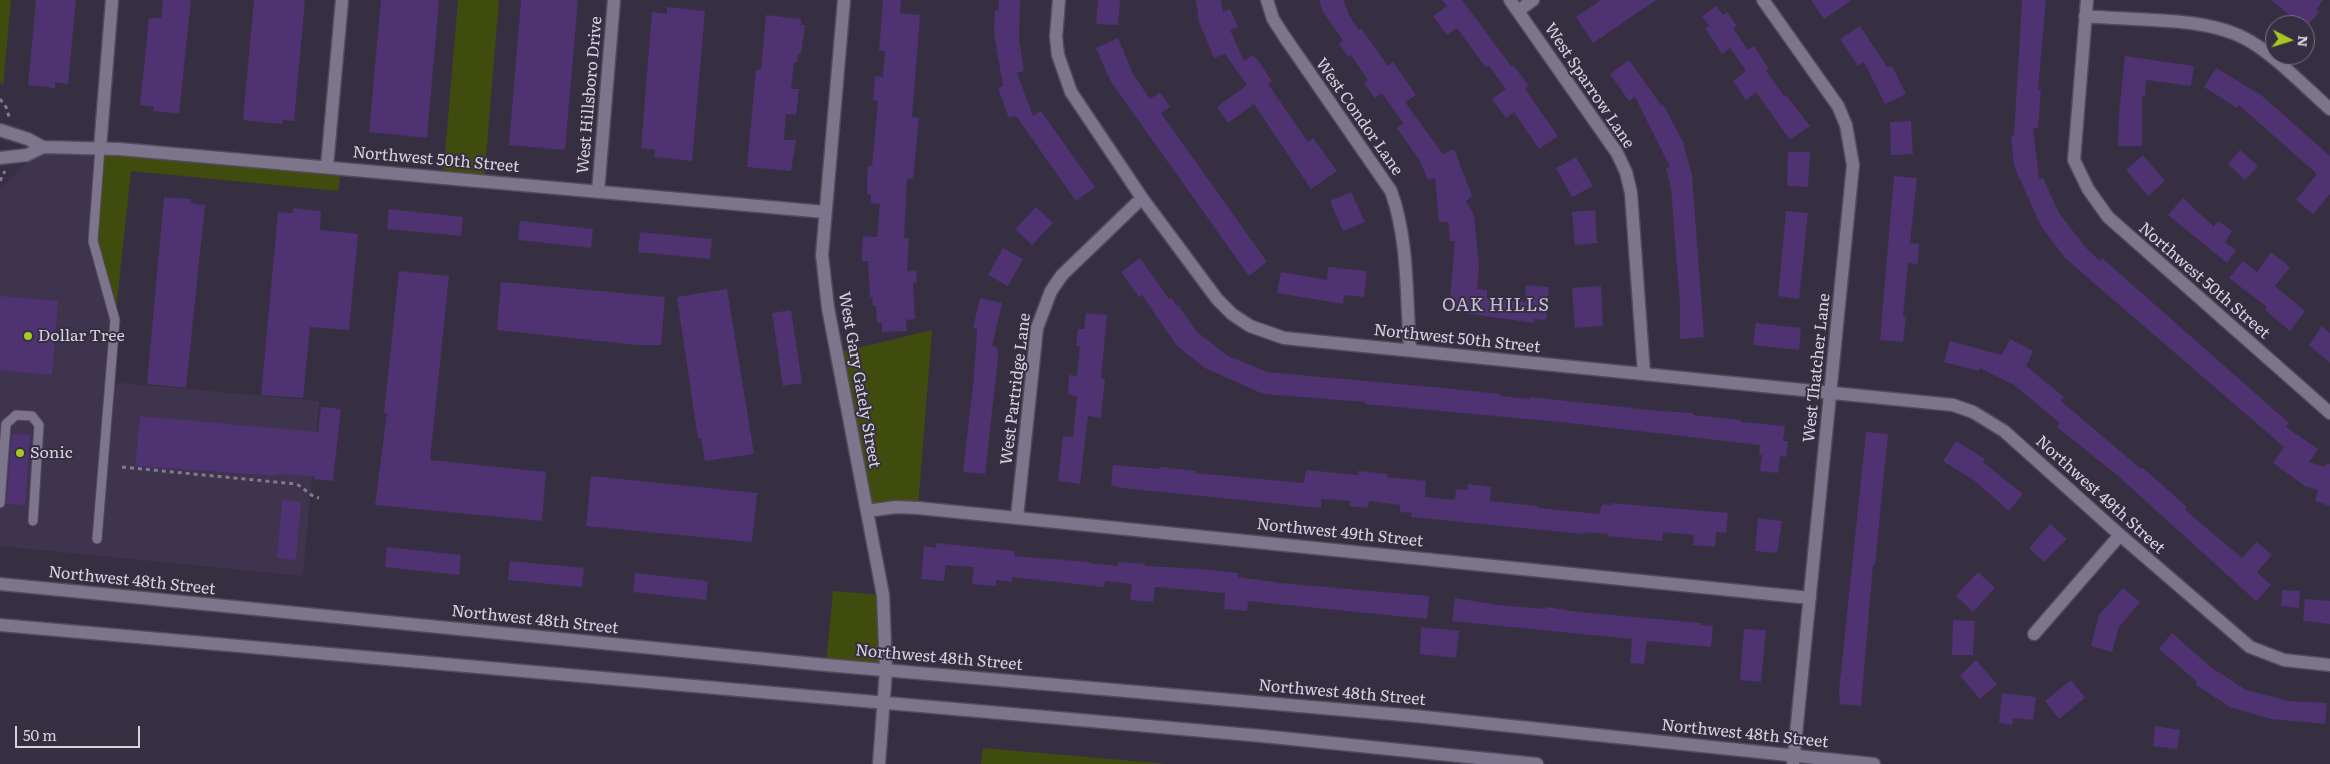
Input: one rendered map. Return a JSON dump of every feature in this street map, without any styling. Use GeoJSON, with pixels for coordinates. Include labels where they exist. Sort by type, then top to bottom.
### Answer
{"type":"FeatureCollection","features":[{"type":"Feature","properties":{"kind":"street"},"geometry":{"type":"LineString","coordinates":[[100,148],[112,0]]}},
{"type":"Feature","properties":{"kind":"street"},"geometry":{"type":"LineString","coordinates":[[327,166],[342,0]]}},
{"type":"Feature","properties":{"kind":"street","name":"West Hillsboro Drive"},"geometry":{"type":"LineString","coordinates":[[598,192],[614,0]]}},
{"type":"Feature","properties":{"kind":"street","name":"West Gary Gately Street"},"geometry":{"type":"LineString","coordinates":[[844,0],[822,255],[825,283],[883,595],[886,670],[879,764]]}},
{"type":"Feature","properties":{"kind":"street"},"geometry":{"type":"LineString","coordinates":[[1059,0],[1056,38],[1060,67],[1065,80],[1142,198]]}},
{"type":"Feature","properties":{"kind":"street","name":"West Condor Lane"},"geometry":{"type":"LineString","coordinates":[[1267,0],[1273,19],[1284,36],[1391,191],[1398,211],[1402,232],[1410,350]]}},
{"type":"Feature","properties":{"kind":"street","name":"West Sparrow Lane"},"geometry":{"type":"LineString","coordinates":[[1510,0],[1617,153],[1626,172],[1631,193],[1644,374]]}},
{"type":"Feature","properties":{"kind":"street"},"geometry":{"type":"LineString","coordinates":[[1518,11],[1532,0]]}},
{"type":"Feature","properties":{"kind":"street","name":"West Thatcher Lane"},"geometry":{"type":"LineString","coordinates":[[1763,0],[1838,106],[1852,144],[1853,165],[1794,760]]}},
{"type":"Feature","properties":{"kind":"street"},"geometry":{"type":"LineString","coordinates":[[2086,0],[2085,16],[2199,24],[2225,29],[2253,43],[2330,109]]}},
{"type":"Feature","properties":{"kind":"street","name":"Northwest 50th Street"},"geometry":{"type":"LineString","coordinates":[[2085,16],[2074,160],[2088,189],[2108,217],[2330,413]]}},
{"type":"Feature","properties":{"kind":"street","name":"Northwest 50th Street"},"geometry":{"type":"LineString","coordinates":[[0,130],[28,139],[43,147],[100,148],[327,166],[825,212]]}},
{"type":"Feature","properties":{"kind":"street","name":"Northwest 50th Street"},"geometry":{"type":"LineString","coordinates":[[0,158],[28,155],[43,147]]}},
{"type":"Feature","properties":{"kind":"street","name":"Northwest 50th Street"},"geometry":{"type":"LineString","coordinates":[[1142,198],[1217,299],[1232,314],[1250,326],[1284,338],[1831,393]]}},
{"type":"Feature","properties":{"kind":"street","name":"West Partridge Lane"},"geometry":{"type":"LineString","coordinates":[[1017,517],[1037,328],[1042,309],[1062,275],[1142,198]]}},
{"type":"Feature","properties":{"kind":"street","name":"Northwest 49th Street"},"geometry":{"type":"LineString","coordinates":[[1831,393],[1953,405],[1973,412],[2004,431],[2120,535],[2250,647],[2284,660],[2330,665]]}},
{"type":"Feature","properties":{"kind":"street","name":"Northwest 49th Street"},"geometry":{"type":"LineString","coordinates":[[867,511],[896,507],[1017,517],[1810,598]]}},
{"type":"Feature","properties":{"kind":"street"},"geometry":{"type":"LineString","coordinates":[[2034,634],[2120,535]]}},
{"type":"Feature","properties":{"kind":"street","name":"Northwest 48th Street"},"geometry":{"type":"LineString","coordinates":[[0,584],[886,670],[1415,716],[1794,760],[1874,764]]}},
{"type":"Feature","properties":{"kind":"street"},"geometry":{"type":"LineString","coordinates":[[0,625],[1262,736],[1537,764]]}},
{"type":"Feature","properties":{"kind":"lane"},"geometry":{"type":"LineString","coordinates":[[96,539],[115,320],[93,240],[100,148]]}},
{"type":"Feature","properties":{"kind":"lane"},"geometry":{"type":"LineString","coordinates":[[0,503],[6,424],[16,415],[32,416],[39,425],[33,521]]}},
{"type":"Feature","properties":{"kind":"path"},"geometry":{"type":"LineString","coordinates":[[122,467],[296,484],[312,497],[319,498]]}},
{"type":"Feature","properties":{"kind":"shaded area"},"geometry":{"type":"Polygon","coordinates":[[[43,147],[100,148],[113,308],[110,382],[319,401],[303,576],[0,546],[0,189],[43,147]]]}},
{"type":"Feature","properties":{"kind":"green space"},"geometry":{"type":"Polygon","coordinates":[[[0,0],[11,0],[3,86],[0,81],[0,0]]]}},
{"type":"Feature","properties":{"kind":"green space"},"geometry":{"type":"Polygon","coordinates":[[[458,0],[499,0],[484,181],[443,177],[458,0]]]}},
{"type":"Feature","properties":{"kind":"green space"},"geometry":{"type":"Polygon","coordinates":[[[100,148],[341,168],[338,191],[131,171],[115,320],[95,251],[100,148]]]}},
{"type":"Feature","properties":{"kind":"green space"},"geometry":{"type":"Polygon","coordinates":[[[932,330],[918,508],[867,511],[837,353],[932,330]]]}},
{"type":"Feature","properties":{"kind":"green space"},"geometry":{"type":"Polygon","coordinates":[[[833,591],[883,595],[886,670],[826,665],[833,591]]]}},
{"type":"Feature","properties":{"kind":"green space"},"geometry":{"type":"Polygon","coordinates":[[[983,748],[1168,764],[981,764],[983,748]]]}},
{"type":"Feature","properties":{"kind":"building"},"geometry":{"type":"Polygon","coordinates":[[[36,0],[76,0],[68,84],[55,82],[55,88],[28,85],[36,0]]]}},
{"type":"Feature","properties":{"kind":"building"},"geometry":{"type":"Polygon","coordinates":[[[163,0],[191,0],[179,114],[153,111],[154,107],[140,105],[149,18],[161,18],[163,0]]]}},
{"type":"Feature","properties":{"kind":"building"},"geometry":{"type":"Polygon","coordinates":[[[254,0],[305,0],[294,121],[283,120],[282,124],[243,120],[254,0]]]}},
{"type":"Feature","properties":{"kind":"building"},"geometry":{"type":"Polygon","coordinates":[[[381,0],[439,0],[427,138],[369,132],[381,0]]]}},
{"type":"Feature","properties":{"kind":"building"},"geometry":{"type":"Polygon","coordinates":[[[521,0],[578,0],[565,150],[509,145],[521,0]]]}},
{"type":"Feature","properties":{"kind":"building"},"geometry":{"type":"Polygon","coordinates":[[[883,0],[901,0],[900,13],[920,15],[912,117],[919,118],[913,179],[907,178],[904,238],[909,238],[907,271],[916,270],[917,283],[913,283],[915,319],[906,320],[907,331],[882,332],[882,323],[877,323],[876,306],[873,306],[872,297],[870,297],[868,261],[862,261],[862,253],[863,236],[877,237],[880,204],[870,203],[871,195],[867,194],[867,180],[868,166],[872,166],[878,101],[873,100],[875,76],[883,77],[885,51],[879,51],[883,0]]]}},
{"type":"Feature","properties":{"kind":"building"},"geometry":{"type":"Polygon","coordinates":[[[999,0],[1020,0],[1019,39],[1024,71],[1017,73],[1033,116],[1041,111],[1095,187],[1076,201],[1016,116],[1009,118],[998,88],[1003,86],[994,34],[995,10],[998,11],[999,0]]]}},
{"type":"Feature","properties":{"kind":"building"},"geometry":{"type":"Polygon","coordinates":[[[1098,0],[1120,0],[1118,25],[1096,24],[1098,0]]]}},
{"type":"Feature","properties":{"kind":"building"},"geometry":{"type":"Polygon","coordinates":[[[1196,0],[1221,0],[1223,12],[1230,9],[1238,27],[1230,30],[1244,61],[1253,55],[1259,62],[1272,81],[1268,84],[1308,142],[1313,138],[1337,171],[1311,189],[1254,104],[1228,123],[1217,107],[1247,85],[1225,54],[1214,58],[1199,22],[1196,0]]]}},
{"type":"Feature","properties":{"kind":"building"},"geometry":{"type":"Polygon","coordinates":[[[1319,0],[1343,0],[1350,17],[1359,30],[1361,28],[1388,66],[1393,62],[1416,95],[1405,102],[1443,154],[1454,149],[1472,196],[1466,201],[1474,215],[1479,265],[1477,289],[1487,290],[1487,298],[1525,302],[1526,285],[1549,287],[1546,320],[1534,319],[1534,323],[1449,311],[1455,241],[1450,241],[1448,222],[1439,222],[1435,178],[1428,180],[1420,161],[1397,128],[1403,123],[1382,93],[1375,98],[1364,83],[1368,80],[1351,55],[1348,57],[1339,44],[1343,40],[1323,12],[1319,0]]]}},
{"type":"Feature","properties":{"kind":"building"},"geometry":{"type":"Polygon","coordinates":[[[1442,0],[1462,0],[1511,66],[1513,65],[1529,86],[1525,89],[1558,136],[1539,149],[1514,112],[1506,118],[1492,99],[1506,89],[1489,66],[1486,68],[1457,28],[1447,35],[1433,16],[1447,6],[1442,0]]]}},
{"type":"Feature","properties":{"kind":"building"},"geometry":{"type":"Polygon","coordinates":[[[1601,0],[1656,0],[1593,43],[1576,17],[1601,0]]]}},
{"type":"Feature","properties":{"kind":"building"},"geometry":{"type":"Polygon","coordinates":[[[1811,0],[1852,0],[1824,19],[1811,0]]]}},
{"type":"Feature","properties":{"kind":"building"},"geometry":{"type":"Polygon","coordinates":[[[2022,0],[2046,0],[2038,90],[2041,90],[2038,128],[2033,128],[2039,179],[2043,178],[2059,213],[2086,248],[2100,261],[2102,258],[2289,423],[2286,427],[2318,449],[2309,462],[2325,467],[2327,464],[2330,464],[2330,506],[2315,501],[2318,490],[2305,486],[2273,463],[2284,447],[2065,258],[2041,226],[2014,166],[2011,136],[2014,136],[2022,0]]]}},
{"type":"Feature","properties":{"kind":"building"},"geometry":{"type":"Polygon","coordinates":[[[2271,0],[2323,0],[2316,10],[2319,12],[2315,17],[2315,15],[2289,15],[2271,0]]]}},
{"type":"Feature","properties":{"kind":"building"},"geometry":{"type":"Polygon","coordinates":[[[1716,6],[1723,15],[1727,12],[1737,26],[1733,28],[1748,50],[1754,46],[1769,69],[1766,71],[1784,96],[1786,95],[1810,126],[1790,140],[1756,92],[1746,100],[1733,81],[1746,71],[1730,48],[1722,54],[1705,28],[1709,26],[1702,16],[1716,6]]]}},
{"type":"Feature","properties":{"kind":"building"},"geometry":{"type":"Polygon","coordinates":[[[667,7],[705,11],[692,161],[654,157],[655,150],[641,148],[652,12],[667,14],[667,7]]]}},
{"type":"Feature","properties":{"kind":"building"},"geometry":{"type":"Polygon","coordinates":[[[766,15],[801,19],[801,25],[805,25],[801,54],[798,54],[797,62],[794,62],[791,89],[799,89],[796,115],[786,114],[784,140],[796,140],[791,171],[747,167],[756,70],[761,70],[766,15]]]}},
{"type":"Feature","properties":{"kind":"building"},"geometry":{"type":"Polygon","coordinates":[[[1860,26],[1888,68],[1892,66],[1906,94],[1885,104],[1864,62],[1858,66],[1840,39],[1860,26]]]}},
{"type":"Feature","properties":{"kind":"building"},"geometry":{"type":"Polygon","coordinates":[[[1118,38],[1133,74],[1150,99],[1160,92],[1170,107],[1161,113],[1267,262],[1249,276],[1111,82],[1096,48],[1118,38]]]}},
{"type":"Feature","properties":{"kind":"building"},"geometry":{"type":"Polygon","coordinates":[[[2125,56],[2194,66],[2191,86],[2146,80],[2145,96],[2142,96],[2142,146],[2118,146],[2119,113],[2125,56]]]}},
{"type":"Feature","properties":{"kind":"building"},"geometry":{"type":"Polygon","coordinates":[[[1629,60],[1661,105],[1663,104],[1683,142],[1692,175],[1704,337],[1680,339],[1680,305],[1671,188],[1666,168],[1670,167],[1635,97],[1629,101],[1610,74],[1629,60]]]}},
{"type":"Feature","properties":{"kind":"building"},"geometry":{"type":"Polygon","coordinates":[[[2216,68],[2261,95],[2330,156],[2330,194],[2313,214],[2296,200],[2317,174],[2239,105],[2237,108],[2204,87],[2216,68]]]}},
{"type":"Feature","properties":{"kind":"building"},"geometry":{"type":"Polygon","coordinates":[[[1911,121],[1913,154],[1891,155],[1890,122],[1911,121]]]}},
{"type":"Feature","properties":{"kind":"building"},"geometry":{"type":"Polygon","coordinates":[[[2240,150],[2258,166],[2245,180],[2228,164],[2240,150]]]}},
{"type":"Feature","properties":{"kind":"building"},"geometry":{"type":"Polygon","coordinates":[[[1788,152],[1810,152],[1808,187],[1787,186],[1788,152]]]}},
{"type":"Feature","properties":{"kind":"building"},"geometry":{"type":"Polygon","coordinates":[[[2143,155],[2165,181],[2148,196],[2126,170],[2143,155]]]}},
{"type":"Feature","properties":{"kind":"building"},"geometry":{"type":"Polygon","coordinates":[[[1576,157],[1593,186],[1572,197],[1556,168],[1576,157]]]}},
{"type":"Feature","properties":{"kind":"building"},"geometry":{"type":"Polygon","coordinates":[[[1894,176],[1917,178],[1910,243],[1919,244],[1918,264],[1908,263],[1903,316],[1906,317],[1903,342],[1880,340],[1894,176]]]}},
{"type":"Feature","properties":{"kind":"building"},"geometry":{"type":"Polygon","coordinates":[[[1351,192],[1365,222],[1343,231],[1330,201],[1351,192]]]}},
{"type":"Feature","properties":{"kind":"building"},"geometry":{"type":"Polygon","coordinates":[[[164,197],[191,199],[190,203],[205,205],[186,388],[147,384],[164,197]]]}},
{"type":"Feature","properties":{"kind":"building"},"geometry":{"type":"Polygon","coordinates":[[[2183,198],[2214,227],[2218,221],[2232,231],[2225,242],[2236,250],[2227,263],[2168,215],[2183,198]]]}},
{"type":"Feature","properties":{"kind":"building"},"geometry":{"type":"Polygon","coordinates":[[[1036,207],[1053,223],[1032,245],[1015,229],[1036,207]]]}},
{"type":"Feature","properties":{"kind":"building"},"geometry":{"type":"Polygon","coordinates":[[[293,208],[321,211],[320,230],[358,234],[349,330],[310,327],[303,398],[261,395],[278,212],[293,213],[293,208]]]}},
{"type":"Feature","properties":{"kind":"building"},"geometry":{"type":"Polygon","coordinates":[[[389,209],[463,217],[461,236],[387,229],[389,209]]]}},
{"type":"Feature","properties":{"kind":"building"},"geometry":{"type":"Polygon","coordinates":[[[1595,210],[1597,243],[1575,245],[1572,212],[1595,210]]]}},
{"type":"Feature","properties":{"kind":"building"},"geometry":{"type":"Polygon","coordinates":[[[1786,211],[1808,213],[1799,299],[1778,296],[1786,211]]]}},
{"type":"Feature","properties":{"kind":"building"},"geometry":{"type":"Polygon","coordinates":[[[520,221],[593,229],[591,248],[518,240],[520,221]]]}},
{"type":"Feature","properties":{"kind":"building"},"geometry":{"type":"Polygon","coordinates":[[[640,232],[712,239],[710,259],[638,252],[640,232]]]}},
{"type":"Feature","properties":{"kind":"building"},"geometry":{"type":"Polygon","coordinates":[[[1003,248],[1023,259],[1008,286],[988,275],[1003,248]]]}},
{"type":"Feature","properties":{"kind":"building"},"geometry":{"type":"Polygon","coordinates":[[[2271,252],[2290,267],[2275,286],[2305,311],[2290,331],[2265,310],[2267,307],[2229,278],[2243,261],[2257,272],[2271,252]]]}},
{"type":"Feature","properties":{"kind":"building"},"geometry":{"type":"Polygon","coordinates":[[[1140,258],[1169,299],[1171,297],[1178,305],[1197,332],[1228,356],[1267,372],[1454,389],[1530,399],[1530,397],[1693,413],[1693,415],[1741,420],[1741,422],[1785,426],[1783,441],[1788,441],[1786,457],[1780,456],[1778,473],[1760,471],[1762,455],[1759,455],[1760,445],[1560,422],[1365,404],[1366,402],[1263,394],[1205,368],[1177,346],[1142,295],[1139,297],[1121,272],[1140,258]]]}},
{"type":"Feature","properties":{"kind":"building"},"geometry":{"type":"Polygon","coordinates":[[[1328,267],[1367,271],[1364,297],[1344,295],[1343,304],[1277,293],[1281,272],[1327,280],[1328,267]]]}},
{"type":"Feature","properties":{"kind":"building"},"geometry":{"type":"Polygon","coordinates":[[[399,271],[449,276],[430,460],[546,472],[542,521],[375,505],[387,413],[384,413],[399,271]]]}},
{"type":"Feature","properties":{"kind":"building"},"geometry":{"type":"Polygon","coordinates":[[[501,282],[665,297],[661,345],[637,345],[497,330],[501,282]]]}},
{"type":"Feature","properties":{"kind":"building"},"geometry":{"type":"Polygon","coordinates":[[[1601,286],[1603,326],[1575,328],[1572,288],[1601,286]]]}},
{"type":"Feature","properties":{"kind":"building"},"geometry":{"type":"Polygon","coordinates":[[[727,289],[754,454],[705,461],[701,438],[698,439],[677,297],[727,289]]]}},
{"type":"Feature","properties":{"kind":"building","name":"Dollar Tree"},"geometry":{"type":"Polygon","coordinates":[[[0,296],[58,301],[52,375],[0,370],[0,296]]]}},
{"type":"Feature","properties":{"kind":"building"},"geometry":{"type":"Polygon","coordinates":[[[980,298],[1002,303],[992,346],[997,347],[998,357],[985,474],[963,472],[974,377],[977,329],[973,328],[980,298]]]}},
{"type":"Feature","properties":{"kind":"building"},"geometry":{"type":"Polygon","coordinates":[[[791,310],[802,383],[783,386],[772,313],[791,310]]]}},
{"type":"Feature","properties":{"kind":"building"},"geometry":{"type":"Polygon","coordinates":[[[1086,313],[1107,315],[1101,379],[1105,379],[1101,418],[1088,416],[1080,484],[1058,481],[1063,436],[1073,437],[1077,396],[1068,395],[1069,375],[1077,376],[1080,346],[1076,346],[1078,329],[1084,329],[1086,313]]]}},
{"type":"Feature","properties":{"kind":"building"},"geometry":{"type":"Polygon","coordinates":[[[1756,323],[1801,328],[1799,350],[1753,345],[1756,323]]]}},
{"type":"Feature","properties":{"kind":"building"},"geometry":{"type":"Polygon","coordinates":[[[2322,326],[2330,333],[2330,363],[2309,345],[2322,326]]]}},
{"type":"Feature","properties":{"kind":"building"},"geometry":{"type":"Polygon","coordinates":[[[2010,339],[2033,351],[2026,366],[2064,397],[2061,401],[2141,469],[2143,468],[2187,507],[2185,510],[2242,558],[2257,542],[2272,555],[2257,572],[2271,585],[2256,601],[2117,475],[2057,427],[2060,423],[2014,385],[1980,368],[1979,371],[1944,362],[1950,341],[2002,355],[2010,339]]]}},
{"type":"Feature","properties":{"kind":"building"},"geometry":{"type":"Polygon","coordinates":[[[321,407],[341,409],[333,481],[314,479],[314,476],[277,474],[277,476],[135,466],[140,416],[318,432],[321,407]]]}},
{"type":"Feature","properties":{"kind":"building"},"geometry":{"type":"Polygon","coordinates":[[[1866,432],[1888,434],[1875,565],[1873,565],[1861,706],[1840,704],[1839,691],[1866,432]]]}},
{"type":"Feature","properties":{"kind":"building","name":"Sonic"},"geometry":{"type":"Polygon","coordinates":[[[12,434],[30,435],[25,505],[6,504],[12,434]]]}},
{"type":"Feature","properties":{"kind":"building"},"geometry":{"type":"Polygon","coordinates":[[[1956,441],[1985,459],[1983,462],[2023,494],[2009,511],[1975,481],[1943,461],[1956,441]]]}},
{"type":"Feature","properties":{"kind":"building"},"geometry":{"type":"Polygon","coordinates":[[[1113,465],[1159,469],[1160,467],[1195,471],[1195,473],[1304,483],[1306,470],[1358,475],[1358,471],[1388,474],[1387,477],[1426,481],[1425,497],[1455,500],[1456,489],[1467,490],[1468,484],[1491,487],[1490,501],[1538,506],[1538,508],[1599,514],[1602,504],[1611,505],[1611,503],[1728,513],[1726,533],[1716,532],[1715,547],[1693,545],[1694,535],[1663,532],[1662,541],[1608,536],[1608,534],[1584,532],[1583,534],[1411,517],[1412,513],[1400,512],[1400,505],[1369,501],[1368,508],[1349,506],[1350,501],[1321,499],[1321,508],[1122,488],[1111,485],[1113,465]]]}},
{"type":"Feature","properties":{"kind":"building"},"geometry":{"type":"Polygon","coordinates":[[[591,476],[757,493],[752,542],[586,526],[591,476]]]}},
{"type":"Feature","properties":{"kind":"building"},"geometry":{"type":"Polygon","coordinates":[[[282,500],[301,502],[296,560],[277,558],[282,500]]]}},
{"type":"Feature","properties":{"kind":"building"},"geometry":{"type":"Polygon","coordinates":[[[1758,518],[1782,521],[1777,553],[1755,551],[1758,518]]]}},
{"type":"Feature","properties":{"kind":"building"},"geometry":{"type":"Polygon","coordinates":[[[2050,524],[2067,539],[2044,562],[2029,548],[2050,524]]]}},
{"type":"Feature","properties":{"kind":"building"},"geometry":{"type":"Polygon","coordinates":[[[936,543],[1015,551],[1014,556],[1118,566],[1118,562],[1145,564],[1145,566],[1201,569],[1238,573],[1238,577],[1280,583],[1429,596],[1427,619],[1248,601],[1247,611],[1224,609],[1225,593],[1155,587],[1153,602],[1130,600],[1132,584],[1105,581],[1104,587],[1012,577],[1012,582],[996,580],[996,586],[972,584],[974,567],[946,565],[944,581],[921,579],[924,546],[936,548],[936,543]]]}},
{"type":"Feature","properties":{"kind":"building"},"geometry":{"type":"Polygon","coordinates":[[[387,547],[461,555],[459,575],[385,567],[387,547]]]}},
{"type":"Feature","properties":{"kind":"building"},"geometry":{"type":"Polygon","coordinates":[[[510,561],[584,568],[582,587],[508,580],[510,561]]]}},
{"type":"Feature","properties":{"kind":"building"},"geometry":{"type":"Polygon","coordinates":[[[1978,572],[1995,588],[1973,612],[1956,596],[1978,572]]]}},
{"type":"Feature","properties":{"kind":"building"},"geometry":{"type":"Polygon","coordinates":[[[635,573],[708,581],[706,600],[633,592],[635,573]]]}},
{"type":"Feature","properties":{"kind":"building"},"geometry":{"type":"Polygon","coordinates":[[[2123,588],[2140,602],[2119,627],[2112,652],[2091,646],[2099,615],[2123,588]]]}},
{"type":"Feature","properties":{"kind":"building"},"geometry":{"type":"Polygon","coordinates":[[[2282,590],[2300,591],[2299,608],[2281,606],[2282,590]]]}},
{"type":"Feature","properties":{"kind":"building"},"geometry":{"type":"Polygon","coordinates":[[[1455,598],[1498,605],[1546,609],[1546,607],[1579,612],[1701,623],[1701,625],[1713,626],[1711,647],[1647,641],[1644,664],[1630,663],[1632,639],[1452,621],[1455,598]]]}},
{"type":"Feature","properties":{"kind":"building"},"geometry":{"type":"Polygon","coordinates":[[[2305,599],[2330,601],[2330,624],[2303,621],[2305,599]]]}},
{"type":"Feature","properties":{"kind":"building"},"geometry":{"type":"Polygon","coordinates":[[[1953,620],[1975,621],[1973,655],[1952,655],[1953,620]]]}},
{"type":"Feature","properties":{"kind":"building"},"geometry":{"type":"Polygon","coordinates":[[[1421,627],[1459,631],[1456,658],[1420,654],[1421,627]]]}},
{"type":"Feature","properties":{"kind":"building"},"geometry":{"type":"Polygon","coordinates":[[[1744,629],[1766,630],[1761,682],[1740,680],[1744,629]]]}},
{"type":"Feature","properties":{"kind":"building"},"geometry":{"type":"Polygon","coordinates":[[[2172,633],[2212,668],[2246,690],[2289,701],[2327,703],[2325,724],[2271,719],[2230,707],[2196,685],[2197,682],[2159,649],[2172,633]]]}},
{"type":"Feature","properties":{"kind":"building"},"geometry":{"type":"Polygon","coordinates":[[[1976,660],[1997,684],[1980,699],[1960,676],[1976,660]]]}},
{"type":"Feature","properties":{"kind":"building"},"geometry":{"type":"Polygon","coordinates":[[[2071,680],[2085,698],[2059,719],[2045,701],[2071,680]]]}},
{"type":"Feature","properties":{"kind":"building"},"geometry":{"type":"Polygon","coordinates":[[[2002,693],[2036,697],[2033,720],[2013,718],[2012,725],[1999,723],[2002,693]]]}},
{"type":"Feature","properties":{"kind":"building"},"geometry":{"type":"Polygon","coordinates":[[[2155,726],[2180,730],[2177,749],[2153,746],[2155,726]]]}},
{"type":"Feature","properties":{"kind":"place","name":"Dollar Tree"},"geometry":{"type":"Point","coordinates":[28,336]}},
{"type":"Feature","properties":{"kind":"place","name":"Sonic"},"geometry":{"type":"Point","coordinates":[20,453]}},
{"type":"Feature","properties":{"kind":"district","name":"OAK HILLS"},"geometry":{"type":"Point","coordinates":[1496,306]}}]}
